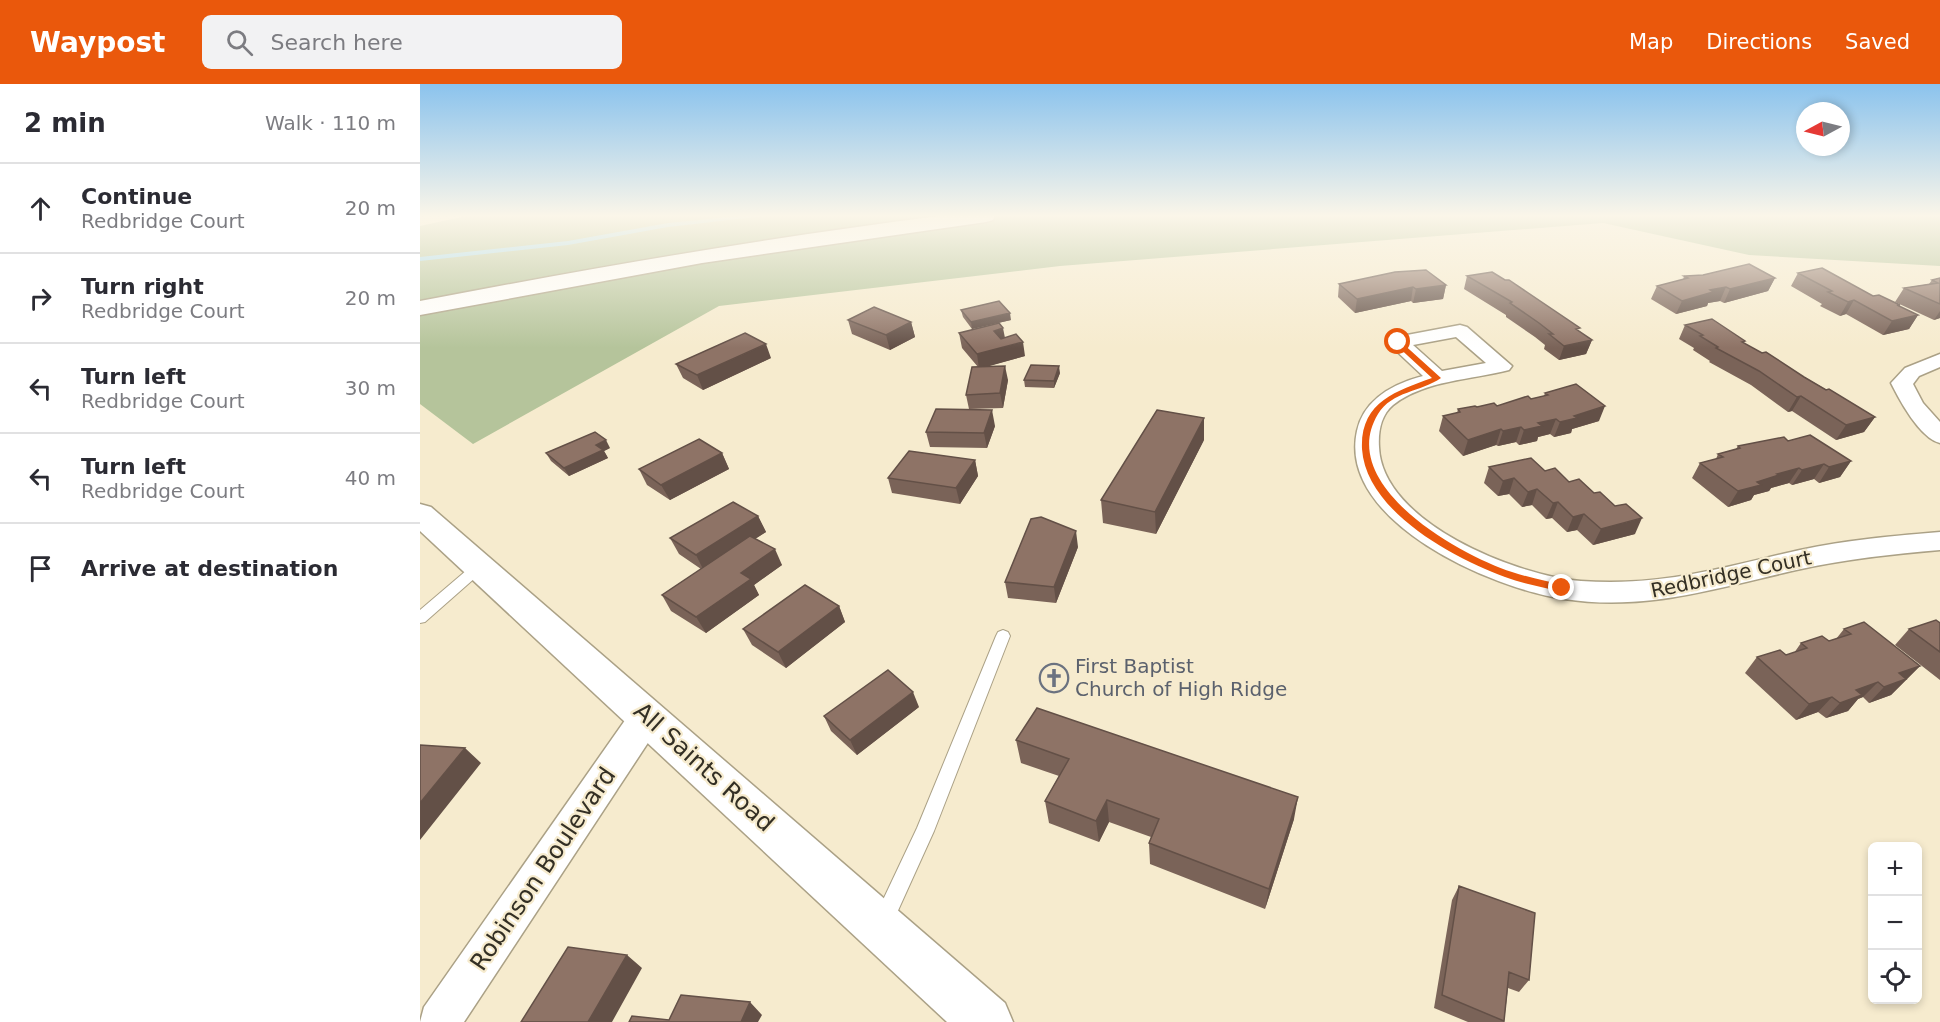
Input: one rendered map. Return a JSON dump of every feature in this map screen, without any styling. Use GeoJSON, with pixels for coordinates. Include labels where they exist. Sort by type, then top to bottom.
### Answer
{"type":"FeatureCollection","features":[{"type":"Feature","properties":{"kind":"main road"},"geometry":{"type":"LineString","coordinates":[[420,295],[634,260]]}},
{"type":"Feature","properties":{"kind":"main road"},"geometry":{"type":"LineString","coordinates":[[420,308],[681,260]]}},
{"type":"Feature","properties":{"kind":"main road","name":"All Saints Road"},"geometry":{"type":"LineString","coordinates":[[420,514],[986,1022]]}},
{"type":"Feature","properties":{"kind":"street"},"geometry":{"type":"LineString","coordinates":[[1940,360],[1912,372],[1902,383],[1913,405],[1940,436]]}},
{"type":"Feature","properties":{"kind":"street","name":"Redbridge Court"},"geometry":{"type":"LineString","coordinates":[[1437,378],[1397,394],[1384,402],[1374,414],[1366,435],[1371,472],[1380,489],[1413,522],[1453,549],[1508,574],[1562,588],[1631,593],[1689,587],[1817,556],[1892,544],[1940,541]]}},
{"type":"Feature","properties":{"kind":"street","name":"Robinson Boulevard"},"geometry":{"type":"LineString","coordinates":[[439,1022],[647,716]]}},
{"type":"Feature","properties":{"kind":"lane"},"geometry":{"type":"LineString","coordinates":[[420,618],[479,567]]}},
{"type":"Feature","properties":{"kind":"lane"},"geometry":{"type":"LineString","coordinates":[[880,927],[925,831],[1003,636]]}},
{"type":"Feature","properties":{"kind":"green space"},"geometry":{"type":"Polygon","coordinates":[[[420,260],[1139,260],[1060,266],[719,306],[473,444],[420,404],[420,260]]]}},
{"type":"Feature","properties":{"kind":"green space"},"geometry":{"type":"Polygon","coordinates":[[[1832,260],[1940,260],[1940,266],[1832,260]]]}},
{"type":"Feature","properties":{"kind":"building"},"geometry":{"type":"Polygon","coordinates":[[[1749,264],[1775,278],[1730,289],[1726,287],[1710,290],[1713,292],[1682,301],[1657,286],[1688,278],[1684,276],[1703,275],[1749,264]]]}},
{"type":"Feature","properties":{"kind":"building"},"geometry":{"type":"Polygon","coordinates":[[[1822,268],[1873,296],[1879,295],[1918,315],[1892,321],[1854,300],[1848,302],[1828,292],[1832,291],[1798,273],[1822,268]]]}},
{"type":"Feature","properties":{"kind":"building"},"geometry":{"type":"Polygon","coordinates":[[[1426,270],[1446,285],[1416,289],[1413,287],[1357,299],[1339,284],[1395,272],[1426,270]]]}},
{"type":"Feature","properties":{"kind":"building"},"geometry":{"type":"Polygon","coordinates":[[[1492,272],[1509,280],[1580,328],[1576,329],[1592,340],[1564,346],[1549,334],[1553,334],[1510,303],[1512,302],[1467,276],[1492,272]]]}},
{"type":"Feature","properties":{"kind":"building"},"geometry":{"type":"Polygon","coordinates":[[[1940,278],[1940,304],[1904,288],[1938,283],[1932,280],[1940,278]]]}},
{"type":"Feature","properties":{"kind":"building"},"geometry":{"type":"Polygon","coordinates":[[[999,301],[1010,313],[971,322],[961,310],[999,301]]]}},
{"type":"Feature","properties":{"kind":"building"},"geometry":{"type":"Polygon","coordinates":[[[874,307],[911,322],[886,335],[848,320],[874,307]]]}},
{"type":"Feature","properties":{"kind":"building"},"geometry":{"type":"Polygon","coordinates":[[[1712,319],[1745,341],[1742,342],[1762,353],[1766,352],[1804,377],[1826,390],[1829,389],[1875,417],[1846,425],[1801,396],[1797,397],[1759,371],[1716,348],[1718,347],[1700,336],[1703,335],[1685,325],[1712,319]]]}},
{"type":"Feature","properties":{"kind":"building"},"geometry":{"type":"Polygon","coordinates":[[[999,323],[1003,328],[994,331],[1001,339],[1016,334],[1023,342],[977,354],[959,333],[999,323]]]}},
{"type":"Feature","properties":{"kind":"building"},"geometry":{"type":"Polygon","coordinates":[[[745,333],[766,344],[697,375],[676,364],[745,333]]]}},
{"type":"Feature","properties":{"kind":"building"},"geometry":{"type":"Polygon","coordinates":[[[1031,365],[1059,366],[1054,381],[1024,380],[1031,365]]]}},
{"type":"Feature","properties":{"kind":"building"},"geometry":{"type":"Polygon","coordinates":[[[1005,366],[1000,393],[966,395],[972,367],[1005,366]]]}},
{"type":"Feature","properties":{"kind":"building"},"geometry":{"type":"Polygon","coordinates":[[[1576,384],[1605,406],[1574,416],[1577,418],[1560,422],[1556,419],[1538,423],[1542,426],[1524,430],[1521,427],[1503,431],[1501,429],[1468,440],[1443,416],[1460,412],[1458,409],[1494,403],[1497,406],[1528,396],[1531,399],[1548,395],[1545,393],[1576,384]]]}},
{"type":"Feature","properties":{"kind":"building"},"geometry":{"type":"Polygon","coordinates":[[[936,409],[992,410],[984,433],[926,432],[936,409]]]}},
{"type":"Feature","properties":{"kind":"building"},"geometry":{"type":"Polygon","coordinates":[[[1157,410],[1204,418],[1155,512],[1101,500],[1157,410]]]}},
{"type":"Feature","properties":{"kind":"building"},"geometry":{"type":"Polygon","coordinates":[[[595,432],[606,440],[596,445],[603,450],[564,468],[546,453],[595,432]]]}},
{"type":"Feature","properties":{"kind":"building"},"geometry":{"type":"Polygon","coordinates":[[[1810,435],[1851,461],[1829,467],[1824,464],[1802,470],[1799,468],[1757,482],[1761,485],[1738,491],[1700,463],[1723,457],[1718,454],[1740,448],[1738,446],[1784,437],[1788,441],[1810,435]]]}},
{"type":"Feature","properties":{"kind":"building"},"geometry":{"type":"Polygon","coordinates":[[[699,439],[722,453],[661,485],[639,469],[699,439]]]}},
{"type":"Feature","properties":{"kind":"building"},"geometry":{"type":"Polygon","coordinates":[[[909,451],[975,460],[956,488],[888,478],[909,451]]]}},
{"type":"Feature","properties":{"kind":"building"},"geometry":{"type":"Polygon","coordinates":[[[1531,458],[1545,471],[1555,468],[1569,482],[1579,479],[1594,493],[1600,492],[1615,506],[1626,504],[1642,518],[1601,529],[1584,514],[1573,517],[1558,502],[1553,503],[1537,489],[1528,492],[1514,478],[1503,481],[1489,467],[1531,458]]]}},
{"type":"Feature","properties":{"kind":"building"},"geometry":{"type":"Polygon","coordinates":[[[733,502],[758,516],[696,555],[670,538],[733,502]]]}},
{"type":"Feature","properties":{"kind":"building"},"geometry":{"type":"Polygon","coordinates":[[[1041,517],[1076,531],[1054,587],[1005,582],[1031,519],[1041,517]]]}},
{"type":"Feature","properties":{"kind":"building"},"geometry":{"type":"Polygon","coordinates":[[[750,536],[775,549],[741,573],[751,579],[696,617],[662,595],[750,536]]]}},
{"type":"Feature","properties":{"kind":"building"},"geometry":{"type":"Polygon","coordinates":[[[805,585],[839,606],[778,652],[743,629],[805,585]]]}},
{"type":"Feature","properties":{"kind":"building"},"geometry":{"type":"Polygon","coordinates":[[[1936,620],[1940,623],[1940,652],[1909,629],[1936,620]]]}},
{"type":"Feature","properties":{"kind":"building"},"geometry":{"type":"Polygon","coordinates":[[[1864,622],[1920,666],[1899,673],[1906,679],[1884,687],[1878,682],[1856,690],[1862,695],[1840,703],[1832,697],[1809,704],[1757,657],[1780,650],[1786,655],[1807,648],[1801,643],[1822,636],[1829,641],[1851,634],[1844,629],[1864,622]]]}},
{"type":"Feature","properties":{"kind":"building"},"geometry":{"type":"Polygon","coordinates":[[[888,670],[913,692],[850,740],[824,716],[888,670]]]}},
{"type":"Feature","properties":{"kind":"building"},"geometry":{"type":"Polygon","coordinates":[[[1037,708],[1298,797],[1269,889],[1149,843],[1159,819],[1107,800],[1096,821],[1045,801],[1069,759],[1016,740],[1037,708]]]}},
{"type":"Feature","properties":{"kind":"building"},"geometry":{"type":"Polygon","coordinates":[[[420,745],[465,748],[420,803],[420,745]]]}},
{"type":"Feature","properties":{"kind":"building"},"geometry":{"type":"Polygon","coordinates":[[[1459,886],[1535,913],[1529,980],[1509,972],[1504,1021],[1442,995],[1459,886]]]}},
{"type":"Feature","properties":{"kind":"building"},"geometry":{"type":"Polygon","coordinates":[[[568,947],[627,955],[588,1022],[521,1022],[568,947]]]}},
{"type":"Feature","properties":{"kind":"building"},"geometry":{"type":"Polygon","coordinates":[[[681,995],[750,1002],[741,1022],[629,1022],[632,1016],[669,1020],[681,995]]]}},
{"type":"Feature","properties":{"kind":"place","name":"First Baptist Church of High Ridge"},"geometry":{"type":"Point","coordinates":[1054,678]}},
{"type":"Feature","properties":{"kind":"route"},"geometry":{"type":"LineString","coordinates":[[1398,342],[1437,378],[1397,394],[1384,402],[1374,414],[1366,435],[1367,456],[1371,472],[1380,489],[1394,506],[1413,522],[1453,549],[1508,574],[1562,588]]}}]}
